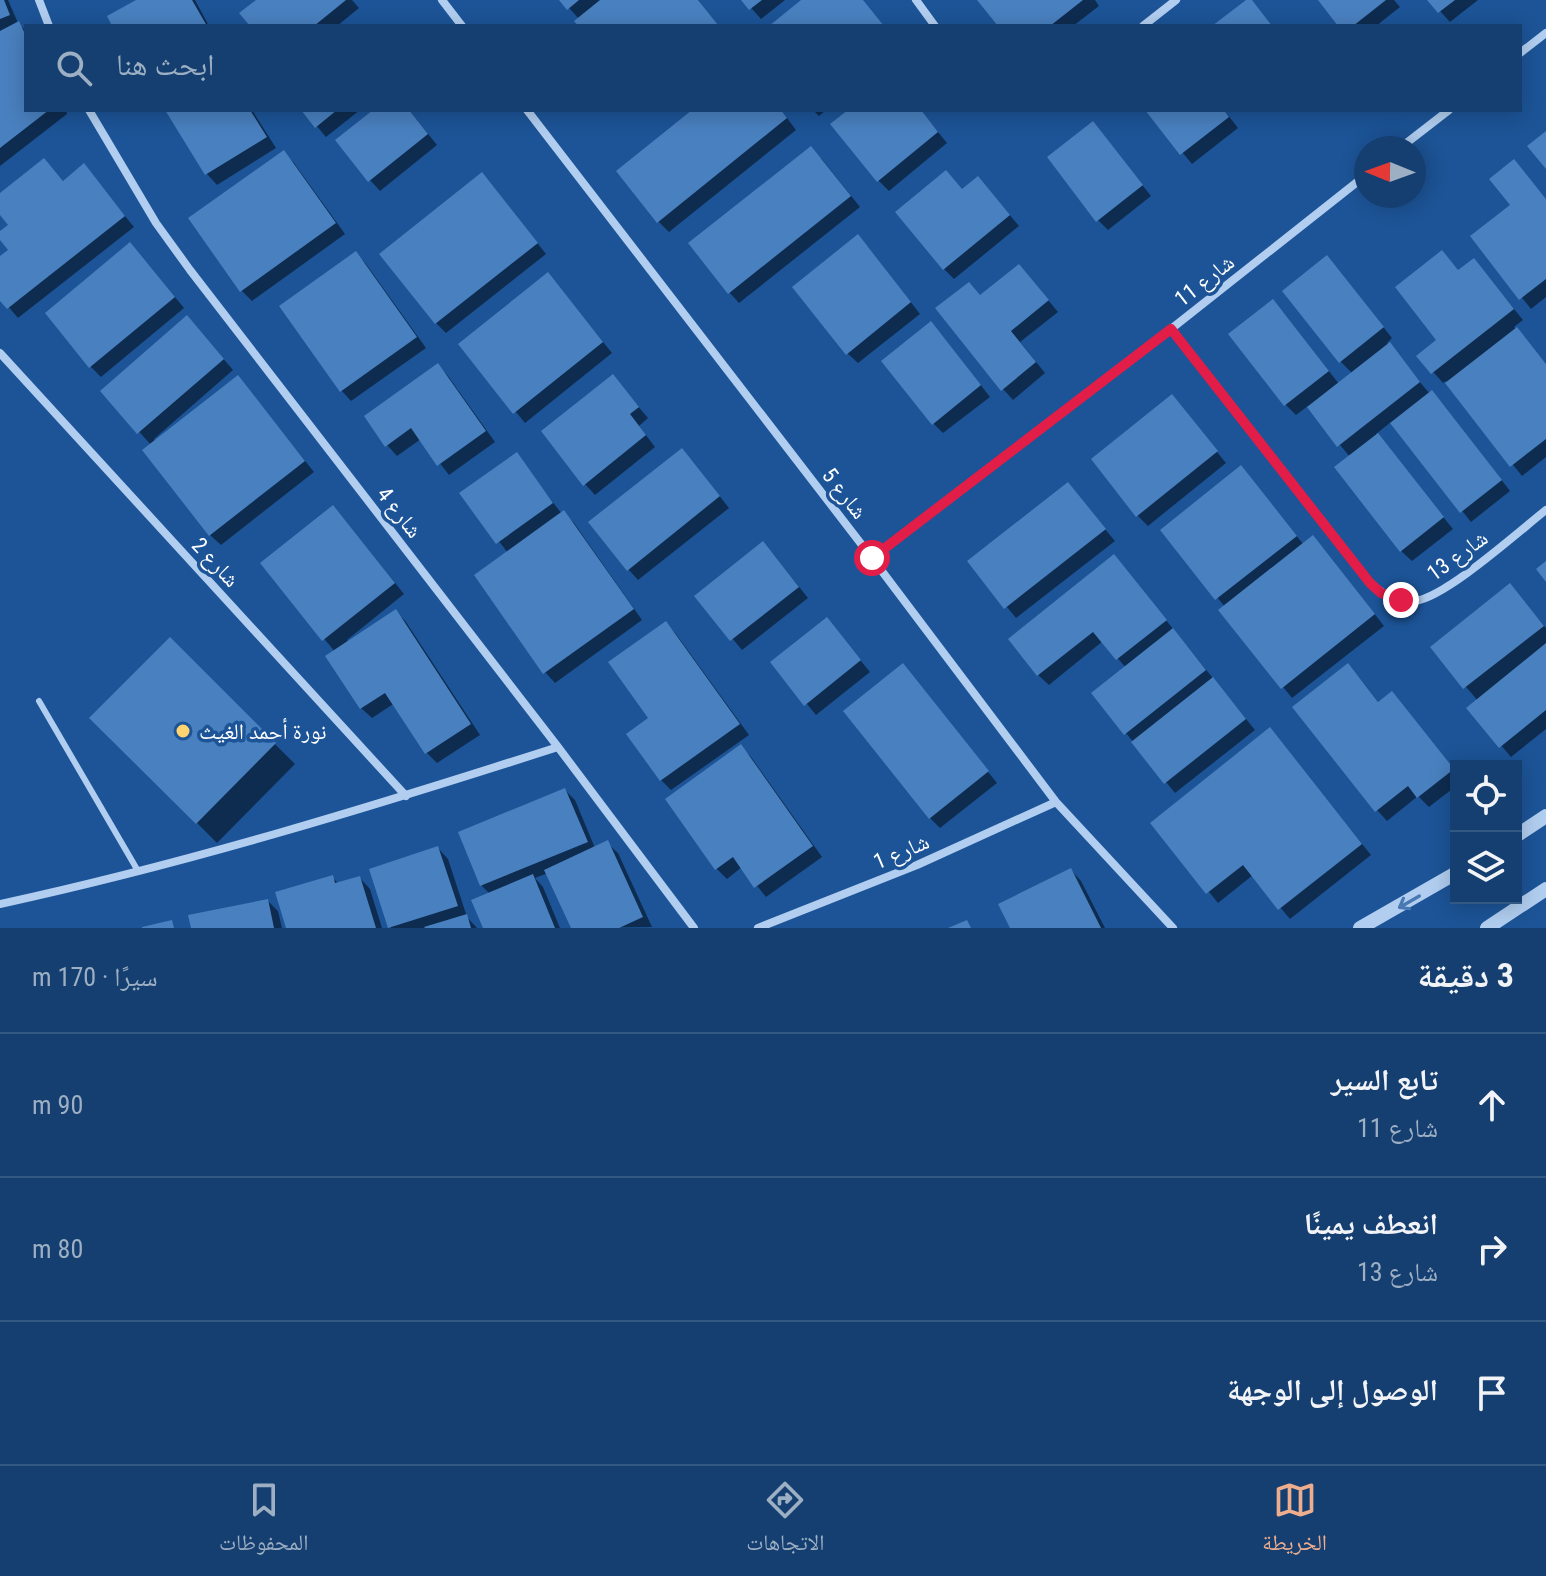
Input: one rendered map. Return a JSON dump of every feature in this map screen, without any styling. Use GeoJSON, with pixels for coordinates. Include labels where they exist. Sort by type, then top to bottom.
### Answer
{"type":"FeatureCollection","features":[{"type":"Feature","properties":{"kind":"street"},"geometry":{"type":"LineString","coordinates":[[39,0],[48,24]]}},
{"type":"Feature","properties":{"kind":"street"},"geometry":{"type":"LineString","coordinates":[[442,0],[460,24]]}},
{"type":"Feature","properties":{"kind":"street"},"geometry":{"type":"LineString","coordinates":[[916,0],[934,24]]}},
{"type":"Feature","properties":{"kind":"street"},"geometry":{"type":"LineString","coordinates":[[1146,24],[1176,0]]}},
{"type":"Feature","properties":{"kind":"street"},"geometry":{"type":"LineString","coordinates":[[1522,51],[1546,33]]}},
{"type":"Feature","properties":{"kind":"street","name":"شارع 4"},"geometry":{"type":"LineString","coordinates":[[90,112],[149,212],[190,270],[694,928]]}},
{"type":"Feature","properties":{"kind":"street","name":"شارع 5"},"geometry":{"type":"LineString","coordinates":[[529,112],[1056,802],[1173,928]]}},
{"type":"Feature","properties":{"kind":"street"},"geometry":{"type":"LineString","coordinates":[[1415,136],[1446,112]]}},
{"type":"Feature","properties":{"kind":"street","name":"شارع 11"},"geometry":{"type":"LineString","coordinates":[[872,558],[1354,184]]}},
{"type":"Feature","properties":{"kind":"street","name":"شارع 13"},"geometry":{"type":"LineString","coordinates":[[1171,329],[1370,583],[1391,597],[1412,601],[1443,590],[1546,510]]}},
{"type":"Feature","properties":{"kind":"street","name":"شارع 2"},"geometry":{"type":"LineString","coordinates":[[0,353],[406,796]]}},
{"type":"Feature","properties":{"kind":"street"},"geometry":{"type":"LineString","coordinates":[[0,904],[138,871],[406,796],[558,747]]}},
{"type":"Feature","properties":{"kind":"street","name":"شارع 1"},"geometry":{"type":"LineString","coordinates":[[758,928],[917,865],[1056,802]]}},
{"type":"Feature","properties":{"kind":"street"},"geometry":{"type":"LineString","coordinates":[[1522,832],[1546,816]]}},
{"type":"Feature","properties":{"kind":"street"},"geometry":{"type":"LineString","coordinates":[[1360,928],[1450,876]]}},
{"type":"Feature","properties":{"kind":"street"},"geometry":{"type":"LineString","coordinates":[[1487,928],[1546,889]]}},
{"type":"Feature","properties":{"kind":"lane"},"geometry":{"type":"LineString","coordinates":[[39,701],[138,871]]}},
{"type":"Feature","properties":{"kind":"building"},"geometry":{"type":"Polygon","coordinates":[[[0,0],[4,0],[10,15],[0,19],[0,0]]]}},
{"type":"Feature","properties":{"kind":"building"},"geometry":{"type":"Polygon","coordinates":[[[136,0],[192,0],[206,24],[111,24],[107,16],[136,0]]]}},
{"type":"Feature","properties":{"kind":"building"},"geometry":{"type":"Polygon","coordinates":[[[256,0],[346,0],[316,24],[248,24],[239,13],[256,0]]]}},
{"type":"Feature","properties":{"kind":"building"},"geometry":{"type":"Polygon","coordinates":[[[559,0],[579,0],[567,10],[559,0]]]}},
{"type":"Feature","properties":{"kind":"building"},"geometry":{"type":"Polygon","coordinates":[[[600,0],[698,0],[717,24],[576,24],[574,21],[600,0]]]}},
{"type":"Feature","properties":{"kind":"building"},"geometry":{"type":"Polygon","coordinates":[[[741,0],[762,0],[749,10],[741,0]]]}},
{"type":"Feature","properties":{"kind":"building"},"geometry":{"type":"Polygon","coordinates":[[[801,0],[863,0],[882,24],[771,24],[801,0]]]}},
{"type":"Feature","properties":{"kind":"building"},"geometry":{"type":"Polygon","coordinates":[[[977,0],[1083,0],[1053,24],[996,24],[977,0]]]}},
{"type":"Feature","properties":{"kind":"building"},"geometry":{"type":"Polygon","coordinates":[[[1246,0],[1252,0],[1270,24],[1215,24],[1246,0]]]}},
{"type":"Feature","properties":{"kind":"building"},"geometry":{"type":"Polygon","coordinates":[[[1318,0],[1386,0],[1356,24],[1336,24],[1318,0]]]}},
{"type":"Feature","properties":{"kind":"building"},"geometry":{"type":"Polygon","coordinates":[[[1427,0],[1455,0],[1438,13],[1427,0]]]}},
{"type":"Feature","properties":{"kind":"building"},"geometry":{"type":"Polygon","coordinates":[[[19,21],[24,32],[24,112],[46,112],[0,148],[0,31],[19,21]]]}},
{"type":"Feature","properties":{"kind":"building"},"geometry":{"type":"Polygon","coordinates":[[[166,112],[251,112],[267,137],[205,175],[166,112]]]}},
{"type":"Feature","properties":{"kind":"building"},"geometry":{"type":"Polygon","coordinates":[[[303,112],[335,112],[315,128],[303,112]]]}},
{"type":"Feature","properties":{"kind":"building"},"geometry":{"type":"Polygon","coordinates":[[[370,112],[411,112],[428,134],[368,182],[335,140],[370,112]]]}},
{"type":"Feature","properties":{"kind":"building"},"geometry":{"type":"Polygon","coordinates":[[[690,112],[782,112],[787,118],[657,223],[616,171],[690,112]]]}},
{"type":"Feature","properties":{"kind":"building"},"geometry":{"type":"Polygon","coordinates":[[[845,112],[923,112],[938,132],[877,182],[830,124],[845,112]]]}},
{"type":"Feature","properties":{"kind":"building"},"geometry":{"type":"Polygon","coordinates":[[[1147,112],[1225,112],[1229,117],[1180,155],[1147,112]]]}},
{"type":"Feature","properties":{"kind":"building"},"geometry":{"type":"Polygon","coordinates":[[[1093,121],[1143,185],[1096,222],[1047,157],[1093,121]]]}},
{"type":"Feature","properties":{"kind":"building"},"geometry":{"type":"Polygon","coordinates":[[[1546,131],[1546,169],[1527,146],[1546,131]]]}},
{"type":"Feature","properties":{"kind":"building"},"geometry":{"type":"Polygon","coordinates":[[[811,146],[851,196],[728,294],[688,243],[811,146]]]}},
{"type":"Feature","properties":{"kind":"building"},"geometry":{"type":"Polygon","coordinates":[[[284,150],[336,223],[240,292],[188,218],[284,150]]]}},
{"type":"Feature","properties":{"kind":"building"},"geometry":{"type":"Polygon","coordinates":[[[44,158],[63,181],[84,163],[125,216],[7,309],[0,301],[0,256],[8,250],[0,240],[0,231],[8,225],[0,215],[0,193],[44,158]]]}},
{"type":"Feature","properties":{"kind":"building"},"geometry":{"type":"Polygon","coordinates":[[[1514,159],[1546,199],[1546,279],[1519,300],[1470,236],[1510,205],[1489,179],[1514,159]]]}},
{"type":"Feature","properties":{"kind":"building"},"geometry":{"type":"Polygon","coordinates":[[[946,170],[962,189],[978,176],[1010,215],[943,270],[895,212],[946,170]]]}},
{"type":"Feature","properties":{"kind":"building"},"geometry":{"type":"Polygon","coordinates":[[[482,172],[538,243],[435,324],[379,254],[482,172]]]}},
{"type":"Feature","properties":{"kind":"building"},"geometry":{"type":"Polygon","coordinates":[[[858,234],[911,302],[846,355],[792,287],[858,234]]]}},
{"type":"Feature","properties":{"kind":"building"},"geometry":{"type":"Polygon","coordinates":[[[130,242],[175,297],[89,368],[45,313],[130,242]]]}},
{"type":"Feature","properties":{"kind":"building"},"geometry":{"type":"Polygon","coordinates":[[[1442,250],[1458,270],[1474,258],[1514,309],[1431,374],[1416,356],[1436,340],[1395,287],[1442,250]]]}},
{"type":"Feature","properties":{"kind":"building"},"geometry":{"type":"Polygon","coordinates":[[[356,251],[417,337],[340,392],[279,306],[356,251]]]}},
{"type":"Feature","properties":{"kind":"building"},"geometry":{"type":"Polygon","coordinates":[[[1327,255],[1384,327],[1339,363],[1282,291],[1327,255]]]}},
{"type":"Feature","properties":{"kind":"building"},"geometry":{"type":"Polygon","coordinates":[[[1019,264],[1049,300],[1011,331],[1036,362],[1001,391],[935,308],[969,282],[980,295],[1019,264]]]}},
{"type":"Feature","properties":{"kind":"building"},"geometry":{"type":"Polygon","coordinates":[[[548,272],[603,342],[513,414],[458,344],[548,272]]]}},
{"type":"Feature","properties":{"kind":"building"},"geometry":{"type":"Polygon","coordinates":[[[1273,299],[1329,371],[1284,406],[1228,334],[1273,299]]]}},
{"type":"Feature","properties":{"kind":"building"},"geometry":{"type":"Polygon","coordinates":[[[187,315],[224,359],[137,434],[100,391],[187,315]]]}},
{"type":"Feature","properties":{"kind":"building"},"geometry":{"type":"Polygon","coordinates":[[[931,321],[981,385],[932,425],[881,361],[931,321]]]}},
{"type":"Feature","properties":{"kind":"building"},"geometry":{"type":"Polygon","coordinates":[[[1517,327],[1546,364],[1546,439],[1510,467],[1445,383],[1517,327]]]}},
{"type":"Feature","properties":{"kind":"building"},"geometry":{"type":"Polygon","coordinates":[[[1390,342],[1420,382],[1337,447],[1307,407],[1390,342]]]}},
{"type":"Feature","properties":{"kind":"building"},"geometry":{"type":"Polygon","coordinates":[[[438,363],[486,431],[437,466],[411,428],[385,447],[364,416],[438,363]]]}},
{"type":"Feature","properties":{"kind":"building"},"geometry":{"type":"Polygon","coordinates":[[[613,374],[639,407],[630,414],[646,435],[583,486],[541,431],[613,374]]]}},
{"type":"Feature","properties":{"kind":"building"},"geometry":{"type":"Polygon","coordinates":[[[238,375],[305,461],[209,536],[142,450],[238,375]]]}},
{"type":"Feature","properties":{"kind":"building"},"geometry":{"type":"Polygon","coordinates":[[[1432,390],[1502,480],[1460,513],[1390,423],[1432,390]]]}},
{"type":"Feature","properties":{"kind":"building"},"geometry":{"type":"Polygon","coordinates":[[[1172,394],[1218,451],[1136,517],[1091,459],[1172,394]]]}},
{"type":"Feature","properties":{"kind":"building"},"geometry":{"type":"Polygon","coordinates":[[[1378,433],[1444,517],[1400,552],[1334,467],[1378,433]]]}},
{"type":"Feature","properties":{"kind":"building"},"geometry":{"type":"Polygon","coordinates":[[[682,448],[720,496],[627,571],[588,522],[682,448]]]}},
{"type":"Feature","properties":{"kind":"building"},"geometry":{"type":"Polygon","coordinates":[[[517,452],[553,503],[496,544],[459,493],[517,452]]]}},
{"type":"Feature","properties":{"kind":"building"},"geometry":{"type":"Polygon","coordinates":[[[1241,465],[1297,536],[1215,600],[1160,530],[1241,465]]]}},
{"type":"Feature","properties":{"kind":"building"},"geometry":{"type":"Polygon","coordinates":[[[1068,482],[1106,529],[1004,609],[967,561],[1068,482]]]}},
{"type":"Feature","properties":{"kind":"building"},"geometry":{"type":"Polygon","coordinates":[[[333,505],[395,583],[322,641],[260,563],[333,505]]]}},
{"type":"Feature","properties":{"kind":"building"},"geometry":{"type":"Polygon","coordinates":[[[564,510],[634,609],[543,674],[474,575],[564,510]]]}},
{"type":"Feature","properties":{"kind":"building"},"geometry":{"type":"Polygon","coordinates":[[[1313,535],[1375,614],[1281,689],[1218,610],[1313,535]]]}},
{"type":"Feature","properties":{"kind":"building"},"geometry":{"type":"Polygon","coordinates":[[[763,541],[799,587],[730,641],[694,596],[763,541]]]}},
{"type":"Feature","properties":{"kind":"building"},"geometry":{"type":"Polygon","coordinates":[[[1114,554],[1167,620],[1116,660],[1093,632],[1037,676],[1008,639],[1114,554]]]}},
{"type":"Feature","properties":{"kind":"building"},"geometry":{"type":"Polygon","coordinates":[[[1546,561],[1546,582],[1536,569],[1546,561]]]}},
{"type":"Feature","properties":{"kind":"building"},"geometry":{"type":"Polygon","coordinates":[[[1510,583],[1544,626],[1463,689],[1430,647],[1510,583]]]}},
{"type":"Feature","properties":{"kind":"building"},"geometry":{"type":"Polygon","coordinates":[[[396,609],[471,724],[425,754],[385,693],[360,709],[325,656],[396,609]]]}},
{"type":"Feature","properties":{"kind":"building"},"geometry":{"type":"Polygon","coordinates":[[[827,617],[861,660],[804,706],[770,662],[827,617]]]}},
{"type":"Feature","properties":{"kind":"building"},"geometry":{"type":"Polygon","coordinates":[[[666,621],[740,724],[660,781],[626,734],[648,718],[608,662],[666,621]]]}},
{"type":"Feature","properties":{"kind":"building"},"geometry":{"type":"Polygon","coordinates":[[[1173,628],[1206,670],[1124,735],[1091,693],[1173,628]]]}},
{"type":"Feature","properties":{"kind":"building","name":"نورة أحمد الغيث"},"geometry":{"type":"Polygon","coordinates":[[[170,637],[276,743],[196,824],[89,718],[170,637]]]}},
{"type":"Feature","properties":{"kind":"building"},"geometry":{"type":"Polygon","coordinates":[[[1546,643],[1546,710],[1499,748],[1466,708],[1546,643]]]}},
{"type":"Feature","properties":{"kind":"building"},"geometry":{"type":"Polygon","coordinates":[[[903,663],[989,771],[929,819],[843,711],[903,663]]]}},
{"type":"Feature","properties":{"kind":"building"},"geometry":{"type":"Polygon","coordinates":[[[1348,663],[1378,702],[1392,691],[1450,764],[1450,772],[1417,798],[1408,786],[1375,812],[1292,707],[1348,663]]]}},
{"type":"Feature","properties":{"kind":"building"},"geometry":{"type":"Polygon","coordinates":[[[1213,677],[1246,719],[1164,784],[1131,742],[1213,677]]]}},
{"type":"Feature","properties":{"kind":"building"},"geometry":{"type":"Polygon","coordinates":[[[1270,727],[1362,844],[1278,910],[1243,865],[1206,894],[1150,823],[1270,727]]]}},
{"type":"Feature","properties":{"kind":"building"},"geometry":{"type":"Polygon","coordinates":[[[741,744],[813,846],[754,888],[733,857],[715,870],[665,799],[741,744]]]}},
{"type":"Feature","properties":{"kind":"building"},"geometry":{"type":"Polygon","coordinates":[[[565,788],[588,842],[480,886],[458,832],[565,788]]]}},
{"type":"Feature","properties":{"kind":"building"},"geometry":{"type":"Polygon","coordinates":[[[608,840],[643,917],[619,928],[571,928],[544,870],[608,840]]]}},
{"type":"Feature","properties":{"kind":"building"},"geometry":{"type":"Polygon","coordinates":[[[438,846],[458,906],[388,928],[369,869],[438,846]]]}},
{"type":"Feature","properties":{"kind":"building"},"geometry":{"type":"Polygon","coordinates":[[[1071,868],[1101,928],[1010,928],[998,904],[1071,868]]]}},
{"type":"Feature","properties":{"kind":"building"},"geometry":{"type":"Polygon","coordinates":[[[533,874],[555,928],[483,928],[471,900],[533,874]]]}},
{"type":"Feature","properties":{"kind":"building"},"geometry":{"type":"Polygon","coordinates":[[[333,875],[335,883],[360,876],[376,928],[286,928],[275,892],[333,875]]]}},
{"type":"Feature","properties":{"kind":"building"},"geometry":{"type":"Polygon","coordinates":[[[268,899],[274,928],[191,928],[188,915],[268,899]]]}},
{"type":"Feature","properties":{"kind":"building"},"geometry":{"type":"Polygon","coordinates":[[[467,914],[471,928],[424,927],[467,914]]]}},
{"type":"Feature","properties":{"kind":"building"},"geometry":{"type":"Polygon","coordinates":[[[172,920],[174,928],[142,928],[142,927],[172,920]]]}},
{"type":"Feature","properties":{"kind":"building"},"geometry":{"type":"Polygon","coordinates":[[[967,920],[971,928],[948,928],[967,920]]]}},
{"type":"Feature","properties":{"kind":"place","name":"نورة أحمد الغيث"},"geometry":{"type":"Point","coordinates":[183,731]}},
{"type":"Feature","properties":{"kind":"route"},"geometry":{"type":"LineString","coordinates":[[872,558],[1171,329],[1370,583],[1381,593],[1401,600]]}}]}
